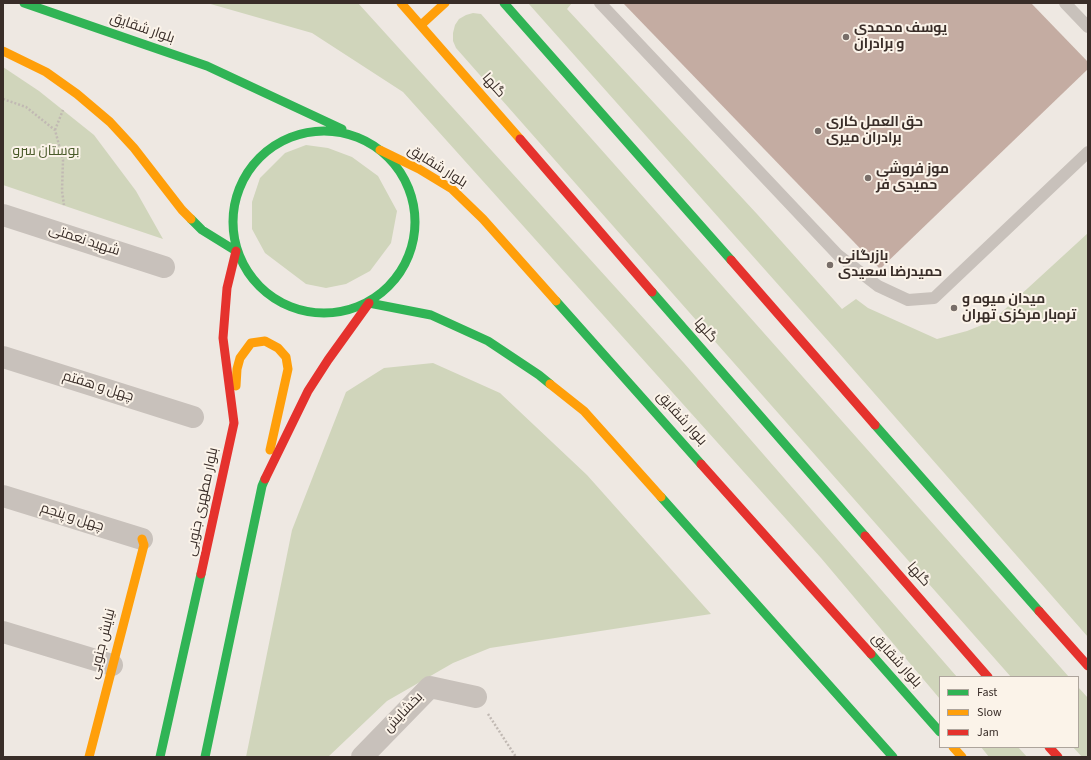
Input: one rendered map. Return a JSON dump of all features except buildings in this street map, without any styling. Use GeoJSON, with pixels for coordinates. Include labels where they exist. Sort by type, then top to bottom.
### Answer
{"type":"FeatureCollection","features":[{"type":"Feature","properties":{"kind":"main road","name":"بلوار شقایق"},"geometry":{"type":"LineString","coordinates":[[24,3],[207,66],[358,136]]}},
{"type":"Feature","properties":{"kind":"main road","name":"گلها"},"geometry":{"type":"LineString","coordinates":[[401,3],[987,676]]}},
{"type":"Feature","properties":{"kind":"main road"},"geometry":{"type":"LineString","coordinates":[[421,25],[445,3]]}},
{"type":"Feature","properties":{"kind":"main road"},"geometry":{"type":"LineString","coordinates":[[504,3],[1088,666]]}},
{"type":"Feature","properties":{"kind":"main road"},"geometry":{"type":"LineString","coordinates":[[3,51],[46,72],[77,94],[110,122],[134,148],[182,210],[202,230],[236,251]]}},
{"type":"Feature","properties":{"kind":"main road"},"geometry":{"type":"LineString","coordinates":[[262,486],[308,391],[328,360],[369,303],[392,284],[409,258],[415,229],[413,199],[401,172],[380,150],[358,136],[329,130],[299,133],[272,145],[251,166],[237,192],[232,221],[236,251],[248,275],[267,294],[291,308],[317,314],[344,312],[369,303],[430,315],[488,341],[539,375],[584,411],[893,757]]}},
{"type":"Feature","properties":{"kind":"main road","name":"بلوار شقایق"},"geometry":{"type":"LineString","coordinates":[[380,150],[419,169],[452,189],[483,218],[939,731]]}},
{"type":"Feature","properties":{"kind":"main road","name":"بلوار مطهری جنوبی"},"geometry":{"type":"LineString","coordinates":[[160,757],[234,423],[223,338],[227,288],[236,251]]}},
{"type":"Feature","properties":{"kind":"main road"},"geometry":{"type":"LineString","coordinates":[[205,757],[288,369],[286,356],[278,348],[265,341],[251,343],[240,358],[237,369],[234,423]]}},
{"type":"Feature","properties":{"kind":"main road","name":"نیایش جنوبی"},"geometry":{"type":"LineString","coordinates":[[89,757],[144,545],[142,539]]}},
{"type":"Feature","properties":{"kind":"main road"},"geometry":{"type":"LineString","coordinates":[[954,748],[962,757]]}},
{"type":"Feature","properties":{"kind":"main road"},"geometry":{"type":"LineString","coordinates":[[1050,748],[1058,757]]}},
{"type":"Feature","properties":{"kind":"street","name":"شهید نعمتی"},"geometry":{"type":"LineString","coordinates":[[3,215],[164,267]]}},
{"type":"Feature","properties":{"kind":"street","name":"چهل و هفتم"},"geometry":{"type":"LineString","coordinates":[[3,357],[193,417]]}},
{"type":"Feature","properties":{"kind":"street","name":"چهل و پنجم"},"geometry":{"type":"LineString","coordinates":[[3,496],[142,539]]}},
{"type":"Feature","properties":{"kind":"street"},"geometry":{"type":"LineString","coordinates":[[3,632],[112,665]]}},
{"type":"Feature","properties":{"kind":"street","name":"بخشایش"},"geometry":{"type":"LineString","coordinates":[[362,757],[430,687],[476,698]]}},
{"type":"Feature","properties":{"kind":"lane"},"geometry":{"type":"LineString","coordinates":[[600,3],[838,256],[878,286],[908,300],[934,298],[1088,152]]}},
{"type":"Feature","properties":{"kind":"lane"},"geometry":{"type":"LineString","coordinates":[[1065,3],[1088,27]]}},
{"type":"Feature","properties":{"kind":"path"},"geometry":{"type":"LineString","coordinates":[[3,99],[26,106],[56,130]]}},
{"type":"Feature","properties":{"kind":"path"},"geometry":{"type":"LineString","coordinates":[[63,110],[56,130],[63,160],[62,191],[64,204]]}},
{"type":"Feature","properties":{"kind":"path"},"geometry":{"type":"LineString","coordinates":[[476,698],[516,757]]}},
{"type":"Feature","properties":{"kind":"green space"},"geometry":{"type":"Polygon","coordinates":[[[207,3],[358,3],[684,363],[956,676],[939,676],[939,698],[821,558],[403,92],[312,33],[207,3]]]}},
{"type":"Feature","properties":{"kind":"green space"},"geometry":{"type":"Polygon","coordinates":[[[528,3],[572,3],[567,9],[757,214],[842,309],[856,299],[868,308],[937,339],[967,331],[992,321],[1088,233],[1088,637],[838,352],[528,3]]]}},
{"type":"Feature","properties":{"kind":"green space"},"geometry":{"type":"Polygon","coordinates":[[[473,13],[481,14],[1068,676],[1010,676],[456,48],[453,41],[455,25],[459,19],[473,13]]]}},
{"type":"Feature","properties":{"kind":"green space","name":"بوستان سرو"},"geometry":{"type":"Polygon","coordinates":[[[3,67],[39,91],[94,135],[136,191],[163,239],[3,185],[3,67]]]}},
{"type":"Feature","properties":{"kind":"green space"},"geometry":{"type":"Polygon","coordinates":[[[306,145],[328,148],[352,157],[378,176],[397,211],[391,243],[370,271],[346,284],[326,288],[306,284],[265,253],[252,229],[252,202],[260,178],[285,153],[306,145]]]}},
{"type":"Feature","properties":{"kind":"green space"},"geometry":{"type":"Polygon","coordinates":[[[433,363],[500,393],[587,475],[711,614],[490,648],[453,663],[387,701],[328,757],[246,757],[292,530],[346,392],[384,368],[433,363]]]}},
{"type":"Feature","properties":{"kind":"green space"},"geometry":{"type":"Polygon","coordinates":[[[1079,688],[1088,698],[1088,757],[1082,757],[1074,748],[1079,748],[1079,688]]]}},
{"type":"Feature","properties":{"kind":"green space"},"geometry":{"type":"Polygon","coordinates":[[[982,748],[1019,748],[1027,757],[989,757],[982,748]]]}},
{"type":"Feature","properties":{"kind":"traffic: fast"},"geometry":{"type":"LineString","coordinates":[[24,3],[207,66],[342,129]]}},
{"type":"Feature","properties":{"kind":"traffic: fast"},"geometry":{"type":"LineString","coordinates":[[504,3],[731,260]]}},
{"type":"Feature","properties":{"kind":"traffic: fast"},"geometry":{"type":"LineString","coordinates":[[333,131],[342,132],[367,141],[389,157],[405,179],[414,204],[415,222],[414,240],[405,265],[389,287],[367,303],[351,309],[333,313],[315,313],[306,312],[281,303],[266,293],[253,280],[243,265],[234,240],[233,213],[234,204],[243,179],[253,164],[266,151],[281,141],[306,132],[333,131]]}},
{"type":"Feature","properties":{"kind":"traffic: fast"},"geometry":{"type":"LineString","coordinates":[[191,219],[202,230],[236,251]]}},
{"type":"Feature","properties":{"kind":"traffic: fast"},"geometry":{"type":"LineString","coordinates":[[652,292],[865,536]]}},
{"type":"Feature","properties":{"kind":"traffic: fast"},"geometry":{"type":"LineString","coordinates":[[556,301],[701,464]]}},
{"type":"Feature","properties":{"kind":"traffic: fast"},"geometry":{"type":"LineString","coordinates":[[369,303],[431,315],[488,341],[550,384]]}},
{"type":"Feature","properties":{"kind":"traffic: fast"},"geometry":{"type":"LineString","coordinates":[[875,425],[1039,611]]}},
{"type":"Feature","properties":{"kind":"traffic: fast"},"geometry":{"type":"LineString","coordinates":[[205,757],[262,486],[265,479]]}},
{"type":"Feature","properties":{"kind":"traffic: fast"},"geometry":{"type":"LineString","coordinates":[[661,497],[893,757]]}},
{"type":"Feature","properties":{"kind":"traffic: fast"},"geometry":{"type":"LineString","coordinates":[[160,757],[201,574]]}},
{"type":"Feature","properties":{"kind":"traffic: fast"},"geometry":{"type":"LineString","coordinates":[[871,654],[939,731]]}},
{"type":"Feature","properties":{"kind":"traffic: slow"},"geometry":{"type":"LineString","coordinates":[[401,3],[520,139]]}},
{"type":"Feature","properties":{"kind":"traffic: slow"},"geometry":{"type":"LineString","coordinates":[[421,25],[445,3]]}},
{"type":"Feature","properties":{"kind":"traffic: slow"},"geometry":{"type":"LineString","coordinates":[[3,51],[46,72],[77,94],[110,122],[134,148],[182,210],[191,219]]}},
{"type":"Feature","properties":{"kind":"traffic: slow"},"geometry":{"type":"LineString","coordinates":[[380,150],[419,169],[452,189],[483,219],[556,301]]}},
{"type":"Feature","properties":{"kind":"traffic: slow"},"geometry":{"type":"LineString","coordinates":[[236,386],[237,369],[240,358],[251,343],[265,341],[278,348],[286,357],[288,369],[270,450]]}},
{"type":"Feature","properties":{"kind":"traffic: slow"},"geometry":{"type":"LineString","coordinates":[[550,384],[584,411],[661,497]]}},
{"type":"Feature","properties":{"kind":"traffic: slow"},"geometry":{"type":"LineString","coordinates":[[89,757],[144,545],[142,539]]}},
{"type":"Feature","properties":{"kind":"traffic: slow"},"geometry":{"type":"LineString","coordinates":[[954,748],[962,757]]}},
{"type":"Feature","properties":{"kind":"traffic: jam"},"geometry":{"type":"LineString","coordinates":[[520,139],[652,292]]}},
{"type":"Feature","properties":{"kind":"traffic: jam"},"geometry":{"type":"LineString","coordinates":[[201,574],[234,423],[223,338],[227,288],[236,251]]}},
{"type":"Feature","properties":{"kind":"traffic: jam"},"geometry":{"type":"LineString","coordinates":[[731,260],[875,425]]}},
{"type":"Feature","properties":{"kind":"traffic: jam"},"geometry":{"type":"LineString","coordinates":[[265,479],[308,391],[328,360],[369,303]]}},
{"type":"Feature","properties":{"kind":"traffic: jam"},"geometry":{"type":"LineString","coordinates":[[701,464],[871,654]]}},
{"type":"Feature","properties":{"kind":"traffic: jam"},"geometry":{"type":"LineString","coordinates":[[865,536],[987,676]]}},
{"type":"Feature","properties":{"kind":"traffic: jam"},"geometry":{"type":"LineString","coordinates":[[1039,611],[1088,666]]}},
{"type":"Feature","properties":{"kind":"traffic: jam"},"geometry":{"type":"LineString","coordinates":[[1050,748],[1058,757]]}},
{"type":"Feature","properties":{"kind":"place","name":"یوسف محمدی و برادران"},"geometry":{"type":"Point","coordinates":[846,37]}},
{"type":"Feature","properties":{"kind":"place","name":"حق العمل کاری برادران میری"},"geometry":{"type":"Point","coordinates":[818,131]}},
{"type":"Feature","properties":{"kind":"place","name":"موز فروشی حمیدی فر"},"geometry":{"type":"Point","coordinates":[868,178]}},
{"type":"Feature","properties":{"kind":"place","name":"بازرگانی حمیدرضا سعیدی"},"geometry":{"type":"Point","coordinates":[830,265]}},
{"type":"Feature","properties":{"kind":"place","name":"میدان میوه و تره‌بار مرکزی تهران"},"geometry":{"type":"Point","coordinates":[954,308]}}]}
